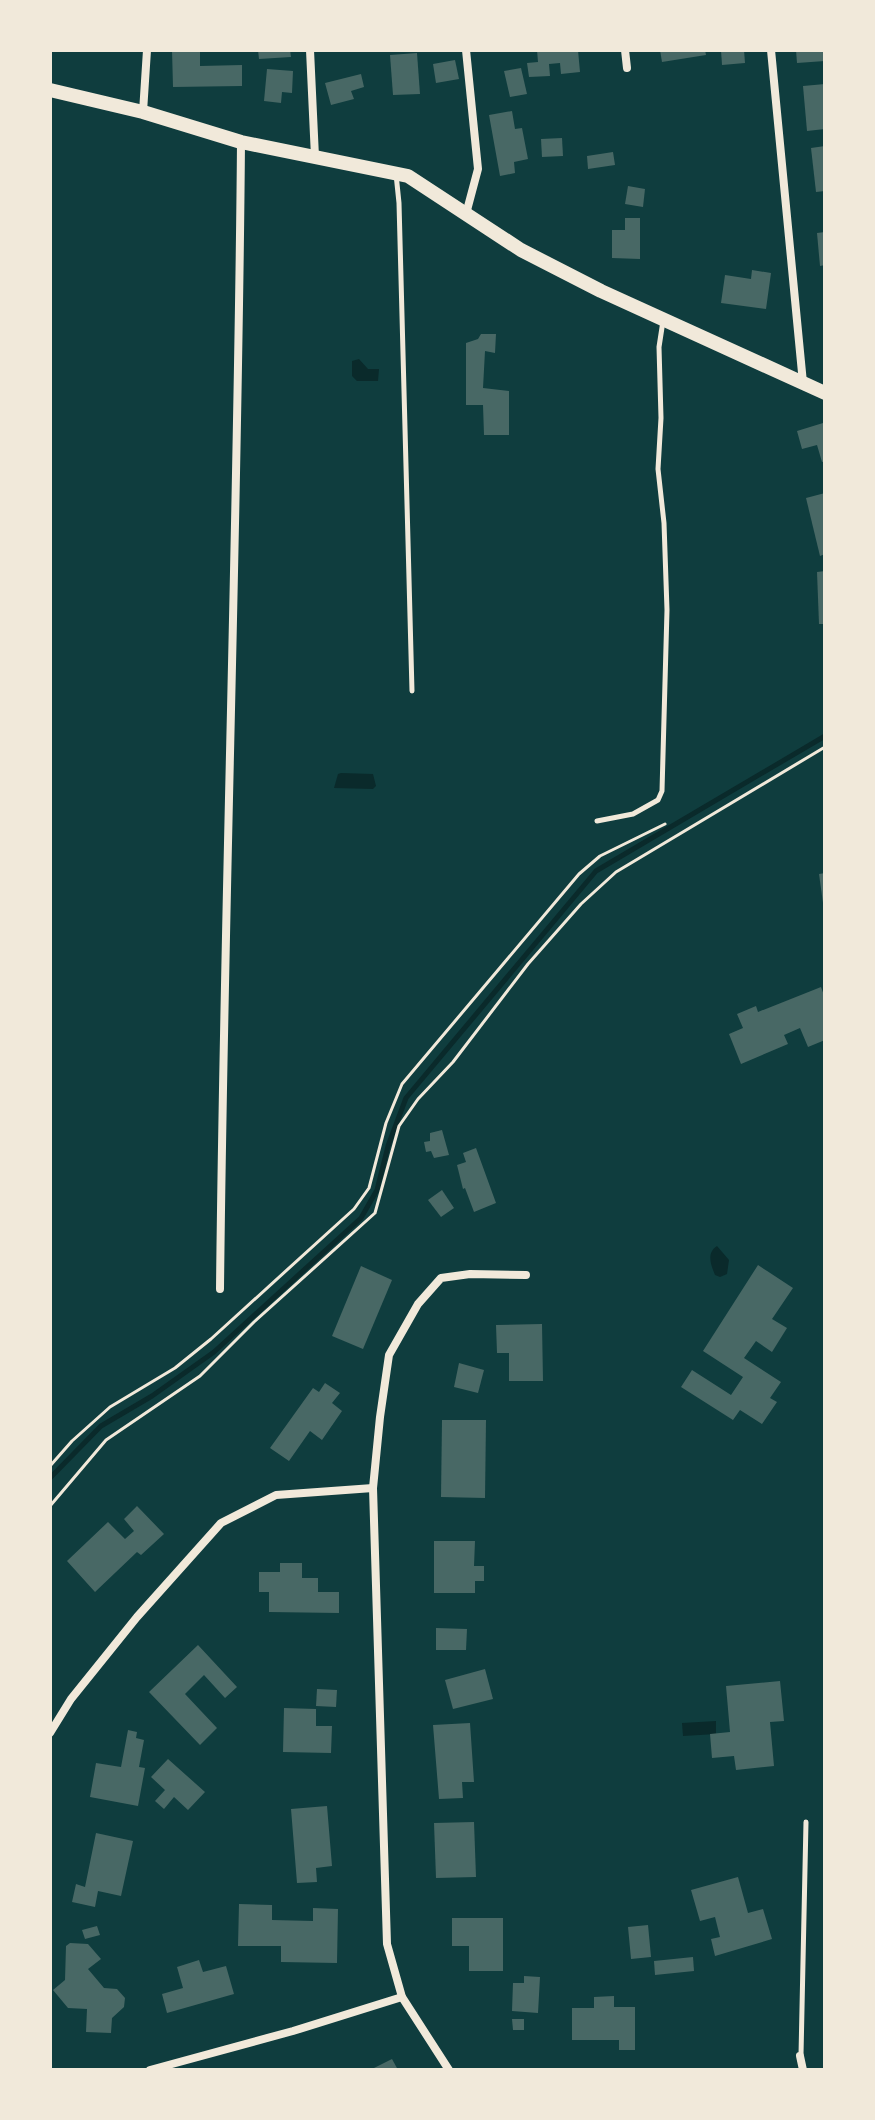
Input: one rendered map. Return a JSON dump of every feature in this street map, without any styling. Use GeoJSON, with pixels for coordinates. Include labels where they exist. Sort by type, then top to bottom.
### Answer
{"type":"FeatureCollection","features":[{"type":"Feature","properties":{"kind":"street"},"geometry":{"type":"LineString","coordinates":[[143,112],[147,50]]}},
{"type":"Feature","properties":{"kind":"street"},"geometry":{"type":"LineString","coordinates":[[310,50],[315,157]]}},
{"type":"Feature","properties":{"kind":"street"},"geometry":{"type":"LineString","coordinates":[[466,50],[478,169],[466,214]]}},
{"type":"Feature","properties":{"kind":"street"},"geometry":{"type":"LineString","coordinates":[[625,50],[627,68]]}},
{"type":"Feature","properties":{"kind":"street"},"geometry":{"type":"LineString","coordinates":[[771,50],[803,383]]}},
{"type":"Feature","properties":{"kind":"street"},"geometry":{"type":"LineString","coordinates":[[50,90],[143,112],[241,142],[408,176],[521,250],[663,320],[825,393]]}},
{"type":"Feature","properties":{"kind":"street"},"geometry":{"type":"LineString","coordinates":[[220,1289],[241,142]]}},
{"type":"Feature","properties":{"kind":"street"},"geometry":{"type":"LineString","coordinates":[[449,2070],[402,1997],[387,1944],[373,1488],[389,1355],[418,1304],[441,1278],[470,1274],[526,1275]]}},
{"type":"Feature","properties":{"kind":"street"},"geometry":{"type":"LineString","coordinates":[[50,1733],[71,1699],[127,1629],[221,1523],[276,1495],[373,1488]]}},
{"type":"Feature","properties":{"kind":"street"},"geometry":{"type":"LineString","coordinates":[[150,2070],[402,1997]]}},
{"type":"Feature","properties":{"kind":"street"},"geometry":{"type":"LineString","coordinates":[[800,2056],[803,2070]]}},
{"type":"Feature","properties":{"kind":"lane"},"geometry":{"type":"LineString","coordinates":[[396,173],[412,691]]}},
{"type":"Feature","properties":{"kind":"lane"},"geometry":{"type":"LineString","coordinates":[[597,821],[633,814],[658,800],[662,791],[667,610],[664,523],[658,469],[661,418],[659,347],[663,320]]}},
{"type":"Feature","properties":{"kind":"lane"},"geometry":{"type":"LineString","coordinates":[[800,2056],[806,1822]]}},
{"type":"Feature","properties":{"kind":"path"},"geometry":{"type":"LineString","coordinates":[[50,1506],[106,1440],[200,1376],[254,1322],[375,1213],[399,1126],[528,964],[581,904],[616,872],[825,747]]}},
{"type":"Feature","properties":{"kind":"path"},"geometry":{"type":"LineString","coordinates":[[50,1466],[72,1441],[110,1407],[175,1368],[232,1322],[354,1209],[369,1188],[386,1123],[402,1084],[579,874],[600,856],[665,824]]}},
{"type":"Feature","properties":{"kind":"water"},"geometry":{"type":"Polygon","coordinates":[[[359,359],[368,369],[379,369],[378,381],[357,381],[352,376],[352,361],[359,359]]]}},
{"type":"Feature","properties":{"kind":"water"},"geometry":{"type":"Polygon","coordinates":[[[341,773],[373,774],[376,786],[373,789],[334,788],[341,773]]]}},
{"type":"Feature","properties":{"kind":"water"},"geometry":{"type":"Polygon","coordinates":[[[717,1246],[729,1260],[727,1274],[720,1277],[715,1275],[710,1259],[711,1252],[717,1246]]]}},
{"type":"Feature","properties":{"kind":"water"},"geometry":{"type":"Polygon","coordinates":[[[716,1721],[716,1734],[683,1736],[682,1723],[716,1721]]]}},
{"type":"Feature","properties":{"kind":"building"},"geometry":{"type":"Polygon","coordinates":[[[172,50],[200,50],[200,66],[242,65],[242,86],[173,87],[172,50]]]}},
{"type":"Feature","properties":{"kind":"building"},"geometry":{"type":"Polygon","coordinates":[[[258,50],[290,50],[291,57],[259,59],[258,50]]]}},
{"type":"Feature","properties":{"kind":"building"},"geometry":{"type":"Polygon","coordinates":[[[537,50],[578,50],[580,72],[561,74],[560,63],[549,64],[550,76],[529,77],[527,63],[538,62],[537,50]]]}},
{"type":"Feature","properties":{"kind":"building"},"geometry":{"type":"Polygon","coordinates":[[[660,50],[705,50],[706,55],[662,62],[660,50]]]}},
{"type":"Feature","properties":{"kind":"building"},"geometry":{"type":"Polygon","coordinates":[[[721,50],[744,50],[745,63],[722,65],[721,50]]]}},
{"type":"Feature","properties":{"kind":"building"},"geometry":{"type":"Polygon","coordinates":[[[796,50],[825,50],[825,61],[797,63],[796,50]]]}},
{"type":"Feature","properties":{"kind":"building"},"geometry":{"type":"Polygon","coordinates":[[[417,53],[420,94],[393,95],[390,55],[417,53]]]}},
{"type":"Feature","properties":{"kind":"building"},"geometry":{"type":"Polygon","coordinates":[[[455,60],[459,79],[436,83],[433,64],[455,60]]]}},
{"type":"Feature","properties":{"kind":"building"},"geometry":{"type":"Polygon","coordinates":[[[521,68],[527,94],[510,97],[504,71],[521,68]]]}},
{"type":"Feature","properties":{"kind":"building"},"geometry":{"type":"Polygon","coordinates":[[[267,69],[293,71],[292,93],[282,92],[281,103],[264,101],[267,69]]]}},
{"type":"Feature","properties":{"kind":"building"},"geometry":{"type":"Polygon","coordinates":[[[361,74],[364,87],[351,91],[354,99],[331,105],[325,83],[361,74]]]}},
{"type":"Feature","properties":{"kind":"building"},"geometry":{"type":"Polygon","coordinates":[[[825,84],[825,129],[807,131],[803,86],[825,84]]]}},
{"type":"Feature","properties":{"kind":"building"},"geometry":{"type":"Polygon","coordinates":[[[512,111],[515,129],[522,128],[528,159],[514,162],[515,173],[500,176],[489,115],[512,111]]]}},
{"type":"Feature","properties":{"kind":"building"},"geometry":{"type":"Polygon","coordinates":[[[562,138],[563,156],[542,157],[541,139],[562,138]]]}},
{"type":"Feature","properties":{"kind":"building"},"geometry":{"type":"Polygon","coordinates":[[[825,146],[825,191],[816,192],[811,148],[825,146]]]}},
{"type":"Feature","properties":{"kind":"building"},"geometry":{"type":"Polygon","coordinates":[[[613,152],[615,165],[588,169],[587,156],[613,152]]]}},
{"type":"Feature","properties":{"kind":"building"},"geometry":{"type":"Polygon","coordinates":[[[628,186],[645,189],[643,207],[625,204],[628,186]]]}},
{"type":"Feature","properties":{"kind":"building"},"geometry":{"type":"Polygon","coordinates":[[[625,218],[640,218],[640,259],[612,258],[612,230],[625,230],[625,218]]]}},
{"type":"Feature","properties":{"kind":"building"},"geometry":{"type":"Polygon","coordinates":[[[825,232],[825,265],[820,266],[817,233],[825,232]]]}},
{"type":"Feature","properties":{"kind":"building"},"geometry":{"type":"Polygon","coordinates":[[[752,270],[771,273],[766,309],[721,303],[725,275],[751,279],[752,270]]]}},
{"type":"Feature","properties":{"kind":"building"},"geometry":{"type":"Polygon","coordinates":[[[481,334],[496,334],[495,353],[485,351],[483,388],[509,391],[509,435],[484,435],[483,405],[466,405],[466,343],[478,339],[481,334]]]}},
{"type":"Feature","properties":{"kind":"building"},"geometry":{"type":"Polygon","coordinates":[[[823,423],[825,461],[822,462],[817,445],[802,449],[797,431],[823,423]]]}},
{"type":"Feature","properties":{"kind":"building"},"geometry":{"type":"Polygon","coordinates":[[[825,493],[825,554],[820,556],[806,498],[825,493]]]}},
{"type":"Feature","properties":{"kind":"building"},"geometry":{"type":"Polygon","coordinates":[[[825,571],[825,624],[819,624],[817,572],[825,571]]]}},
{"type":"Feature","properties":{"kind":"building"},"geometry":{"type":"Polygon","coordinates":[[[825,873],[825,903],[823,903],[819,874],[825,873]]]}},
{"type":"Feature","properties":{"kind":"building"},"geometry":{"type":"Polygon","coordinates":[[[821,987],[825,998],[825,1040],[808,1047],[800,1028],[784,1035],[788,1044],[741,1064],[729,1034],[743,1028],[737,1014],[756,1006],[758,1012],[821,987]]]}},
{"type":"Feature","properties":{"kind":"building"},"geometry":{"type":"Polygon","coordinates":[[[442,1130],[449,1155],[434,1158],[431,1151],[426,1152],[424,1142],[430,1141],[430,1133],[442,1130]]]}},
{"type":"Feature","properties":{"kind":"building"},"geometry":{"type":"Polygon","coordinates":[[[476,1148],[496,1203],[474,1212],[463,1189],[457,1165],[466,1162],[463,1153],[476,1148]]]}},
{"type":"Feature","properties":{"kind":"building"},"geometry":{"type":"Polygon","coordinates":[[[442,1190],[454,1208],[441,1217],[428,1200],[442,1190]]]}},
{"type":"Feature","properties":{"kind":"building"},"geometry":{"type":"Polygon","coordinates":[[[758,1265],[793,1288],[772,1319],[787,1328],[772,1352],[756,1341],[744,1358],[781,1382],[770,1398],[777,1402],[762,1424],[740,1410],[733,1420],[681,1387],[692,1370],[731,1395],[743,1377],[703,1351],[758,1265]]]}},
{"type":"Feature","properties":{"kind":"building"},"geometry":{"type":"Polygon","coordinates":[[[361,1266],[392,1280],[363,1349],[332,1336],[361,1266]]]}},
{"type":"Feature","properties":{"kind":"building"},"geometry":{"type":"Polygon","coordinates":[[[542,1324],[543,1381],[509,1381],[509,1353],[497,1353],[496,1325],[542,1324]]]}},
{"type":"Feature","properties":{"kind":"building"},"geometry":{"type":"Polygon","coordinates":[[[459,1363],[484,1370],[478,1393],[454,1387],[459,1363]]]}},
{"type":"Feature","properties":{"kind":"building"},"geometry":{"type":"Polygon","coordinates":[[[325,1383],[340,1393],[332,1403],[342,1411],[322,1440],[310,1431],[289,1461],[270,1448],[313,1388],[319,1392],[325,1383]]]}},
{"type":"Feature","properties":{"kind":"building"},"geometry":{"type":"Polygon","coordinates":[[[442,1420],[486,1420],[485,1498],[441,1497],[442,1420]]]}},
{"type":"Feature","properties":{"kind":"building"},"geometry":{"type":"Polygon","coordinates":[[[137,1506],[164,1534],[141,1555],[137,1552],[95,1592],[67,1561],[108,1522],[125,1539],[134,1531],[124,1519],[137,1506]]]}},
{"type":"Feature","properties":{"kind":"building"},"geometry":{"type":"Polygon","coordinates":[[[434,1541],[475,1541],[474,1566],[484,1566],[484,1581],[475,1581],[475,1593],[434,1593],[434,1541]]]}},
{"type":"Feature","properties":{"kind":"building"},"geometry":{"type":"Polygon","coordinates":[[[280,1563],[302,1563],[302,1578],[318,1578],[318,1592],[339,1592],[339,1613],[269,1612],[269,1592],[259,1592],[259,1572],[280,1572],[280,1563]]]}},
{"type":"Feature","properties":{"kind":"building"},"geometry":{"type":"Polygon","coordinates":[[[436,1628],[467,1629],[466,1650],[436,1650],[436,1628]]]}},
{"type":"Feature","properties":{"kind":"building"},"geometry":{"type":"Polygon","coordinates":[[[198,1645],[237,1687],[225,1698],[204,1675],[185,1694],[217,1728],[200,1745],[149,1692],[198,1645]]]}},
{"type":"Feature","properties":{"kind":"building"},"geometry":{"type":"Polygon","coordinates":[[[485,1669],[493,1699],[453,1709],[445,1680],[485,1669]]]}},
{"type":"Feature","properties":{"kind":"building"},"geometry":{"type":"Polygon","coordinates":[[[780,1681],[784,1721],[770,1722],[774,1766],[736,1770],[734,1756],[712,1758],[710,1734],[730,1732],[726,1686],[780,1681]]]}},
{"type":"Feature","properties":{"kind":"building"},"geometry":{"type":"Polygon","coordinates":[[[317,1689],[337,1690],[336,1707],[316,1706],[317,1689]]]}},
{"type":"Feature","properties":{"kind":"building"},"geometry":{"type":"Polygon","coordinates":[[[284,1708],[316,1709],[316,1726],[332,1726],[331,1753],[283,1752],[284,1708]]]}},
{"type":"Feature","properties":{"kind":"building"},"geometry":{"type":"Polygon","coordinates":[[[470,1723],[474,1782],[462,1782],[463,1798],[439,1799],[433,1725],[470,1723]]]}},
{"type":"Feature","properties":{"kind":"building"},"geometry":{"type":"Polygon","coordinates":[[[128,1730],[137,1732],[136,1738],[144,1740],[139,1767],[145,1768],[138,1806],[90,1797],[96,1763],[121,1767],[128,1730]]]}},
{"type":"Feature","properties":{"kind":"building"},"geometry":{"type":"Polygon","coordinates":[[[168,1759],[205,1792],[188,1810],[174,1797],[164,1809],[155,1801],[165,1790],[151,1777],[168,1759]]]}},
{"type":"Feature","properties":{"kind":"building"},"geometry":{"type":"Polygon","coordinates":[[[327,1806],[332,1866],[316,1868],[317,1882],[297,1883],[291,1809],[327,1806]]]}},
{"type":"Feature","properties":{"kind":"building"},"geometry":{"type":"Polygon","coordinates":[[[474,1822],[476,1877],[436,1878],[434,1823],[474,1822]]]}},
{"type":"Feature","properties":{"kind":"building"},"geometry":{"type":"Polygon","coordinates":[[[96,1833],[133,1841],[121,1896],[98,1891],[95,1907],[72,1902],[76,1884],[85,1887],[96,1833]]]}},
{"type":"Feature","properties":{"kind":"building"},"geometry":{"type":"Polygon","coordinates":[[[738,1877],[748,1913],[763,1909],[772,1939],[715,1956],[711,1939],[720,1937],[715,1917],[700,1921],[691,1890],[738,1877]]]}},
{"type":"Feature","properties":{"kind":"building"},"geometry":{"type":"Polygon","coordinates":[[[239,1904],[272,1905],[272,1920],[313,1921],[313,1908],[338,1909],[337,1963],[281,1962],[281,1946],[238,1946],[239,1904]]]}},
{"type":"Feature","properties":{"kind":"building"},"geometry":{"type":"Polygon","coordinates":[[[452,1918],[503,1918],[503,1971],[469,1971],[469,1946],[452,1946],[452,1918]]]}},
{"type":"Feature","properties":{"kind":"building"},"geometry":{"type":"Polygon","coordinates":[[[648,1925],[651,1957],[631,1959],[628,1927],[648,1925]]]}},
{"type":"Feature","properties":{"kind":"building"},"geometry":{"type":"Polygon","coordinates":[[[97,1926],[100,1935],[85,1939],[82,1930],[97,1926]]]}},
{"type":"Feature","properties":{"kind":"building"},"geometry":{"type":"Polygon","coordinates":[[[70,1943],[88,1944],[101,1959],[88,1969],[104,1988],[117,1989],[125,1998],[124,2007],[112,2018],[111,2033],[86,2032],[87,2009],[68,2008],[53,1990],[65,1980],[66,1946],[70,1943]]]}},
{"type":"Feature","properties":{"kind":"building"},"geometry":{"type":"Polygon","coordinates":[[[693,1957],[694,1971],[655,1975],[654,1961],[693,1957]]]}},
{"type":"Feature","properties":{"kind":"building"},"geometry":{"type":"Polygon","coordinates":[[[199,1960],[203,1972],[226,1966],[234,1994],[167,2013],[162,1994],[183,1988],[177,1967],[199,1960]]]}},
{"type":"Feature","properties":{"kind":"building"},"geometry":{"type":"Polygon","coordinates":[[[524,1976],[540,1977],[538,2013],[512,2011],[513,1983],[524,1983],[524,1976]]]}},
{"type":"Feature","properties":{"kind":"building"},"geometry":{"type":"Polygon","coordinates":[[[614,1996],[614,2007],[635,2007],[635,2050],[619,2050],[619,2040],[572,2040],[572,2008],[594,2008],[594,1997],[614,1996]]]}},
{"type":"Feature","properties":{"kind":"building"},"geometry":{"type":"Polygon","coordinates":[[[512,2019],[524,2019],[524,2030],[513,2030],[512,2019]]]}},
{"type":"Feature","properties":{"kind":"building"},"geometry":{"type":"Polygon","coordinates":[[[392,2059],[398,2070],[370,2070],[392,2059]]]}},
{"type":"Feature","properties":{"kind":"waterway"},"geometry":{"type":"LineString","coordinates":[[50,1478],[101,1426],[152,1396],[214,1352],[361,1218],[377,1190],[388,1146],[406,1098],[596,871],[825,736]]}}]}
